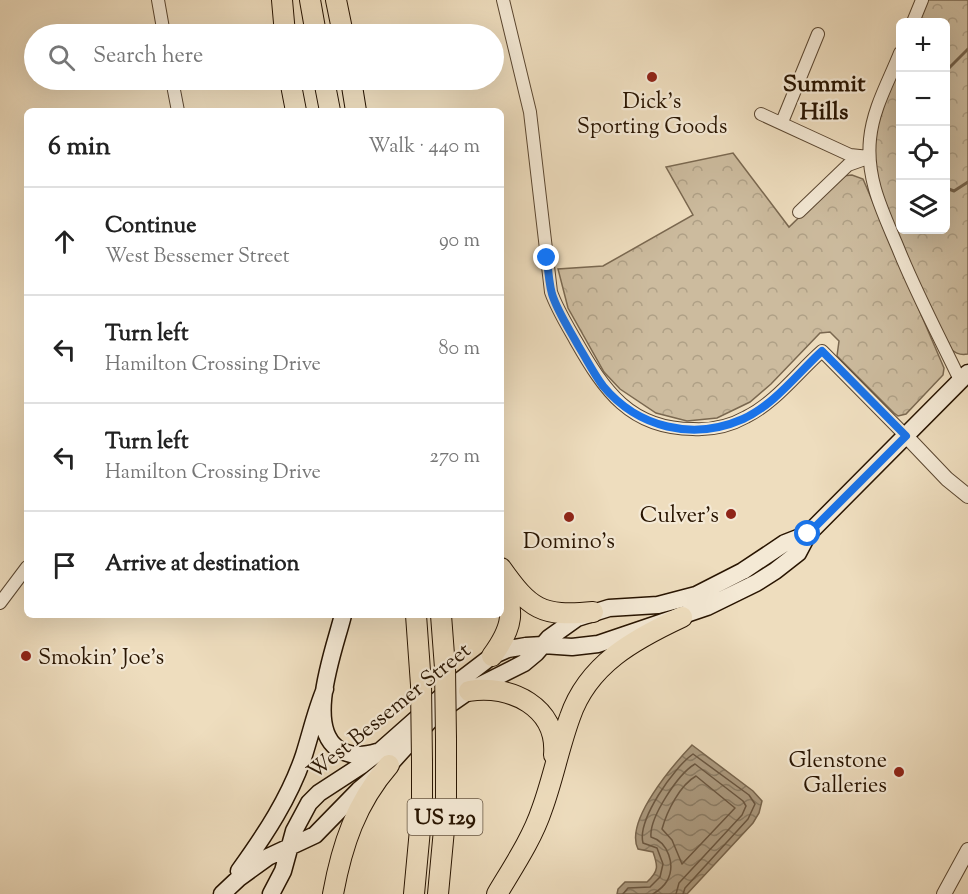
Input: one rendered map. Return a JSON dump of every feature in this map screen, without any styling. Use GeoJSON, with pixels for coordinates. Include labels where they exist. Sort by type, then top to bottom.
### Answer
{"type":"FeatureCollection","features":[{"type":"Feature","properties":{"kind":"highway"},"geometry":{"type":"LineString","coordinates":[[282,0],[284,24]]}},
{"type":"Feature","properties":{"kind":"highway"},"geometry":{"type":"LineString","coordinates":[[310,0],[314,24]]}},
{"type":"Feature","properties":{"kind":"highway"},"geometry":{"type":"LineString","coordinates":[[336,0],[341,24]]}},
{"type":"Feature","properties":{"kind":"highway"},"geometry":{"type":"LineString","coordinates":[[292,90],[295,108]]}},
{"type":"Feature","properties":{"kind":"highway"},"geometry":{"type":"LineString","coordinates":[[326,90],[329,108]]}},
{"type":"Feature","properties":{"kind":"highway"},"geometry":{"type":"LineString","coordinates":[[353,90],[356,108]]}},
{"type":"Feature","properties":{"kind":"highway"},"geometry":{"type":"LineString","coordinates":[[504,572],[516,589],[533,606],[558,613],[593,612]]}},
{"type":"Feature","properties":{"kind":"highway"},"geometry":{"type":"LineString","coordinates":[[492,656],[505,636],[511,614],[510,599],[504,582]]}},
{"type":"Feature","properties":{"kind":"highway"},"geometry":{"type":"LineString","coordinates":[[497,894],[537,821],[552,782],[570,715],[587,685],[606,663],[634,640],[682,616]]}},
{"type":"Feature","properties":{"kind":"highway","name":"US 129"},"geometry":{"type":"LineString","coordinates":[[414,894],[422,808],[421,685],[416,618]]}},
{"type":"Feature","properties":{"kind":"highway","name":"US 129"},"geometry":{"type":"LineString","coordinates":[[438,894],[446,808],[441,618]]}},
{"type":"Feature","properties":{"kind":"highway"},"geometry":{"type":"LineString","coordinates":[[469,691],[488,689],[508,692],[525,699],[545,717],[553,735],[555,750],[552,782]]}},
{"type":"Feature","properties":{"kind":"highway"},"geometry":{"type":"LineString","coordinates":[[333,894],[342,854],[360,804],[373,783],[384,758]]}},
{"type":"Feature","properties":{"kind":"main road","name":"West Bessemer Street"},"geometry":{"type":"LineString","coordinates":[[222,894],[251,868],[315,835],[450,689],[492,656],[508,649],[543,645],[572,647],[598,644],[682,616],[732,596],[756,583],[798,553],[808,534],[964,376]]}},
{"type":"Feature","properties":{"kind":"main road","name":"West Bessemer Street"},"geometry":{"type":"LineString","coordinates":[[271,894],[284,871],[289,847],[302,813],[319,793],[384,758],[469,691],[524,663],[565,626],[593,612],[609,608],[658,605],[696,595],[743,571],[785,543],[808,534]]}},
{"type":"Feature","properties":{"kind":"main road"},"geometry":{"type":"LineString","coordinates":[[222,894],[265,835],[294,780],[325,689],[342,618]]}},
{"type":"Feature","properties":{"kind":"main road"},"geometry":{"type":"LineString","coordinates":[[325,689],[322,721],[326,734],[334,745],[347,754],[384,758]]}},
{"type":"Feature","properties":{"kind":"street"},"geometry":{"type":"LineString","coordinates":[[158,0],[162,24]]}},
{"type":"Feature","properties":{"kind":"street"},"geometry":{"type":"LineString","coordinates":[[504,0],[530,112],[551,291],[591,367],[612,395],[628,410],[654,423],[683,429],[714,428],[745,418],[763,408],[822,351],[947,479],[968,496]]}},
{"type":"Feature","properties":{"kind":"street"},"geometry":{"type":"LineString","coordinates":[[915,18],[922,0]]}},
{"type":"Feature","properties":{"kind":"street"},"geometry":{"type":"LineString","coordinates":[[782,122],[818,34]]}},
{"type":"Feature","properties":{"kind":"street"},"geometry":{"type":"LineString","coordinates":[[896,62],[872,124],[869,158],[873,188],[903,262],[964,376]]}},
{"type":"Feature","properties":{"kind":"street"},"geometry":{"type":"LineString","coordinates":[[174,90],[177,108]]}},
{"type":"Feature","properties":{"kind":"street"},"geometry":{"type":"LineString","coordinates":[[760,114],[782,122],[850,155],[869,158]]}},
{"type":"Feature","properties":{"kind":"street"},"geometry":{"type":"LineString","coordinates":[[799,213],[848,165],[869,158]]}},
{"type":"Feature","properties":{"kind":"street"},"geometry":{"type":"LineString","coordinates":[[0,603],[24,571]]}},
{"type":"Feature","properties":{"kind":"street"},"geometry":{"type":"LineString","coordinates":[[944,894],[968,850]]}},
{"type":"Feature","properties":{"kind":"green space"},"geometry":{"type":"Polygon","coordinates":[[[925,0],[968,0],[968,354],[957,353],[948,347],[872,182],[870,147],[896,66],[896,234],[950,234],[950,18],[916,18],[925,0]]]}},
{"type":"Feature","properties":{"kind":"green space"},"geometry":{"type":"Polygon","coordinates":[[[733,153],[789,227],[842,176],[852,175],[863,179],[944,368],[943,375],[906,414],[898,416],[894,413],[837,356],[839,341],[830,332],[820,333],[771,384],[750,402],[717,418],[687,421],[656,413],[620,389],[604,372],[568,308],[558,269],[603,266],[693,215],[666,167],[733,153]]]}},
{"type":"Feature","properties":{"kind":"water"},"geometry":{"type":"Polygon","coordinates":[[[692,745],[753,791],[762,801],[759,813],[753,823],[687,894],[617,894],[618,889],[625,882],[647,882],[654,875],[656,865],[653,852],[638,849],[636,837],[638,824],[644,809],[663,779],[692,745]]]}},
{"type":"Feature","properties":{"kind":"waterway"},"geometry":{"type":"LineString","coordinates":[[950,67],[968,49]]}},
{"type":"Feature","properties":{"kind":"waterway"},"geometry":{"type":"LineString","coordinates":[[950,190],[954,191],[968,182]]}},
{"type":"Feature","properties":{"kind":"place","name":"Dick's Sporting Goods"},"geometry":{"type":"Point","coordinates":[652,77]}},
{"type":"Feature","properties":{"kind":"place","name":"Culver's"},"geometry":{"type":"Point","coordinates":[731,514]}},
{"type":"Feature","properties":{"kind":"place","name":"Domino's"},"geometry":{"type":"Point","coordinates":[569,517]}},
{"type":"Feature","properties":{"kind":"place","name":"Smokin' Joe's"},"geometry":{"type":"Point","coordinates":[26,656]}},
{"type":"Feature","properties":{"kind":"place","name":"Glenstone Galleries"},"geometry":{"type":"Point","coordinates":[899,772]}},
{"type":"Feature","properties":{"kind":"district","name":"Summit Hills"},"geometry":{"type":"Point","coordinates":[824,97]}},
{"type":"Feature","properties":{"kind":"route"},"geometry":{"type":"LineString","coordinates":[[547,258],[551,291],[556,304],[591,367],[612,395],[628,410],[641,418],[669,428],[683,429],[714,428],[735,422],[763,408],[822,351],[906,436],[808,534]]}}]}
